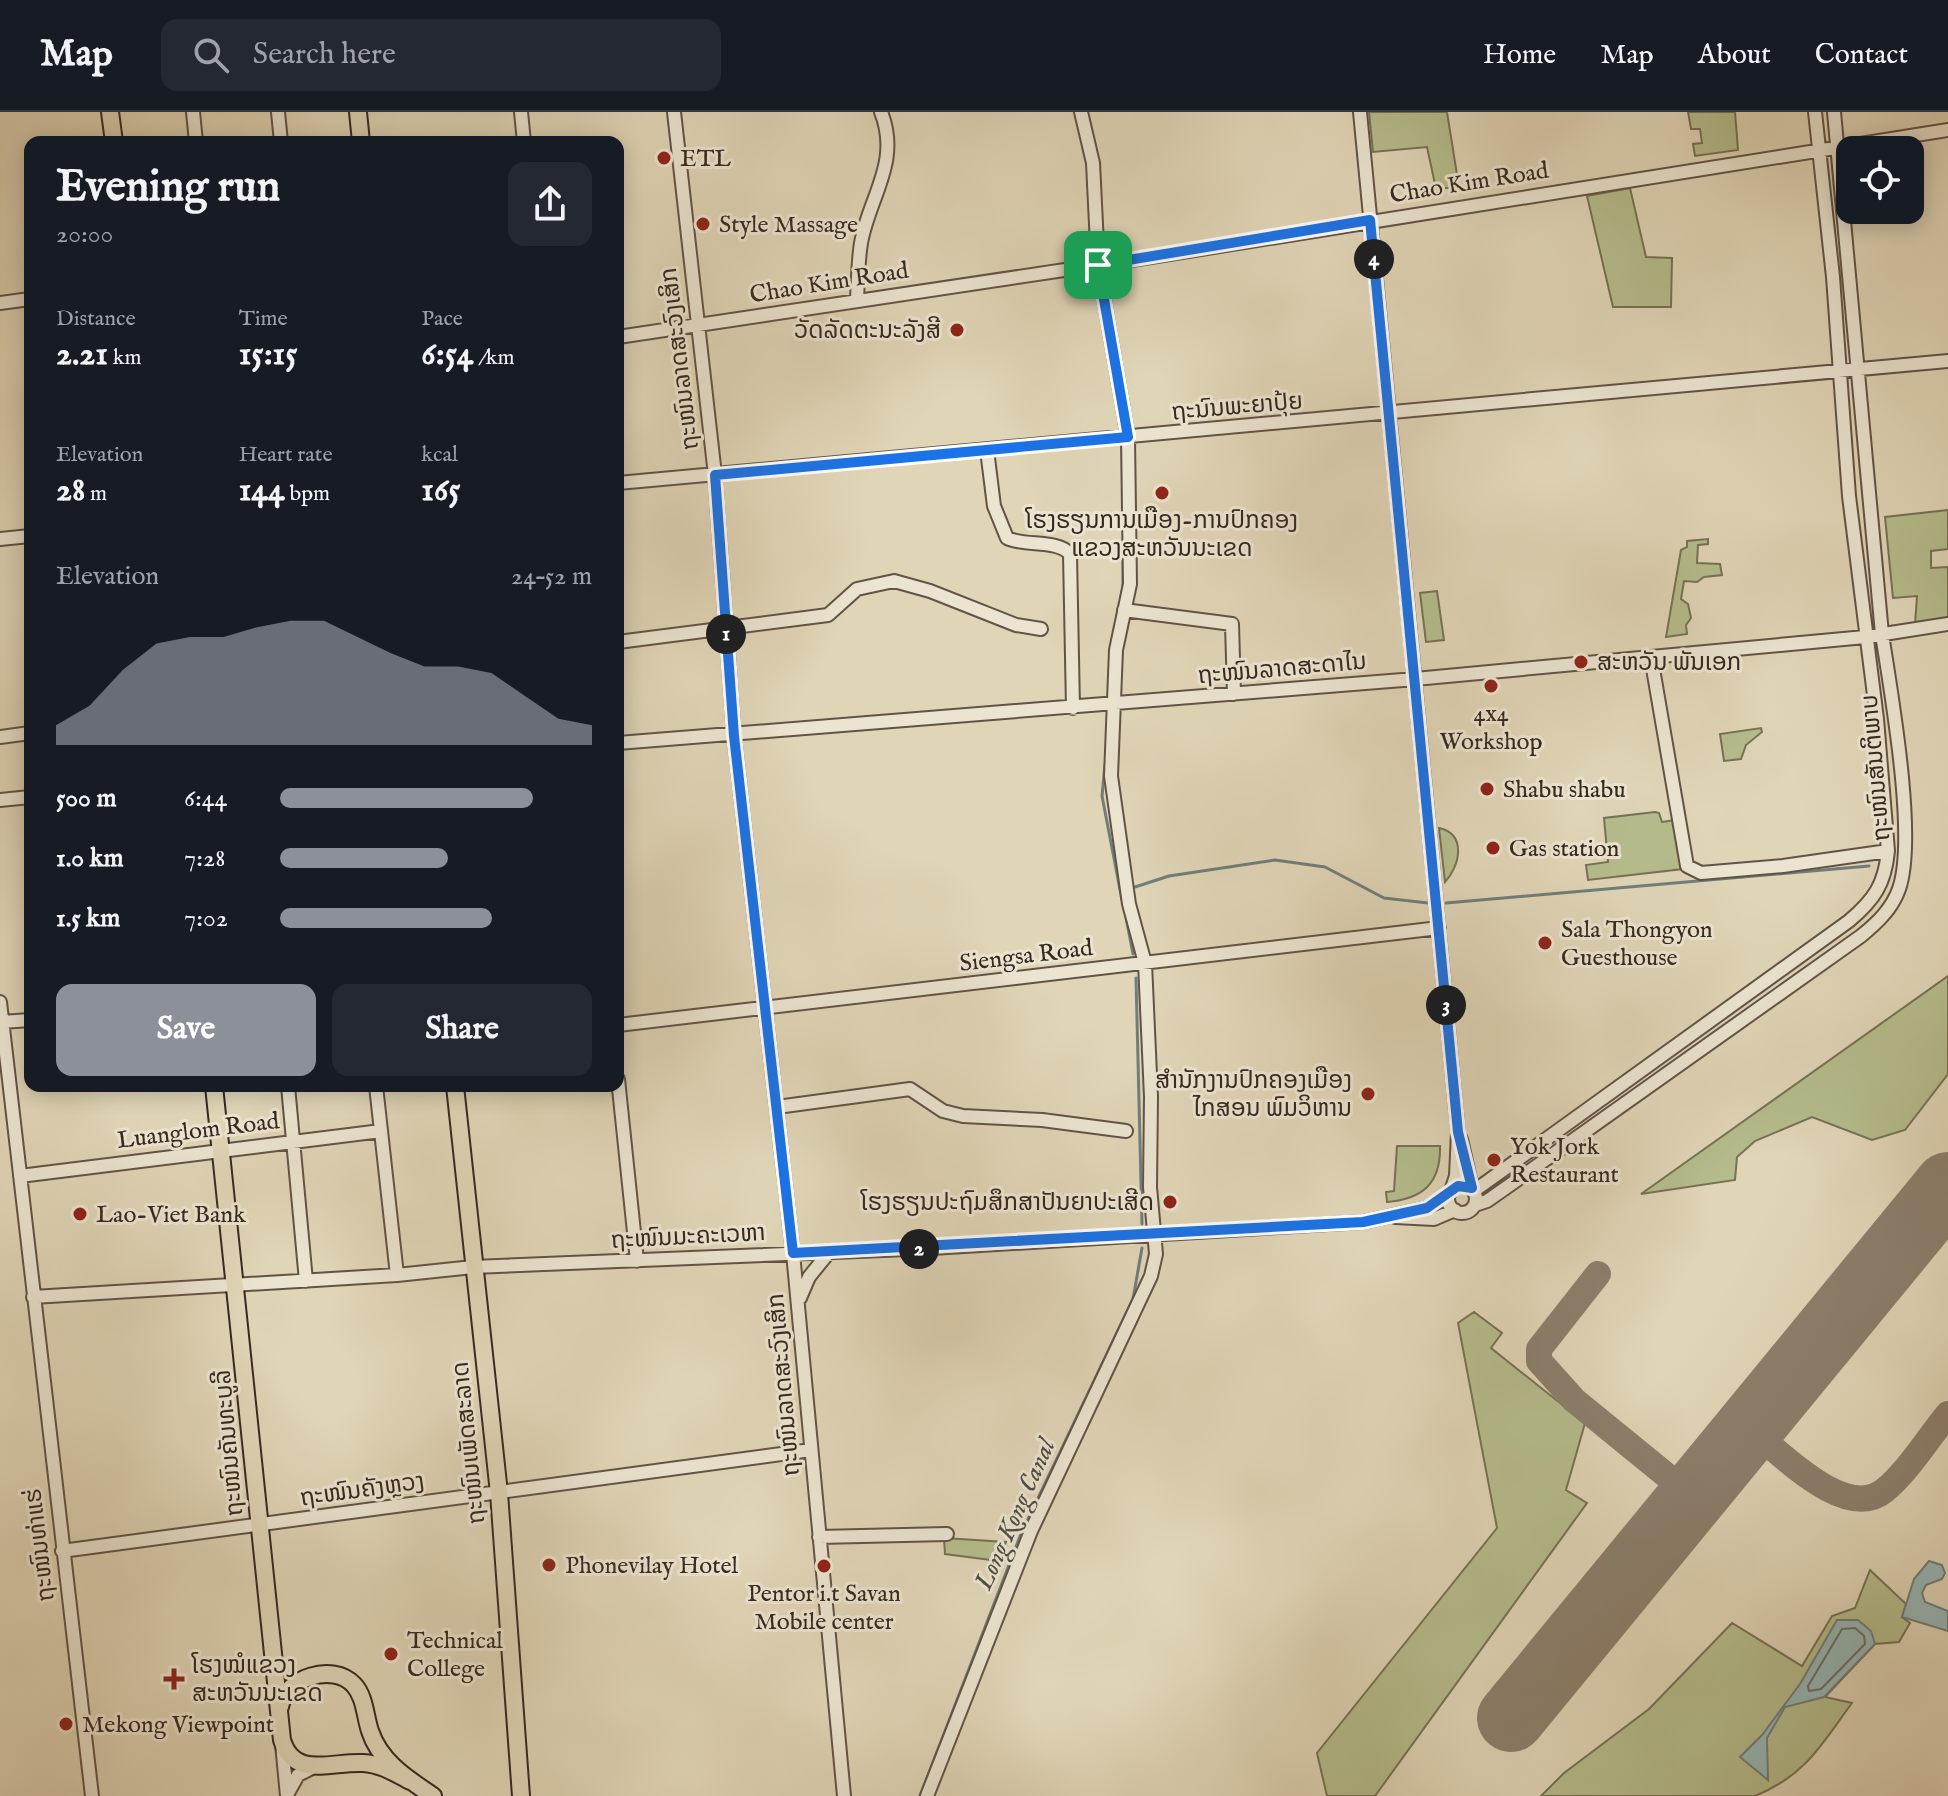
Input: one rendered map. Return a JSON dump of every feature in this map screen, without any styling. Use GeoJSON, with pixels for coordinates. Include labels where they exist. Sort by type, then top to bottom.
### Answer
{"type":"FeatureCollection","features":[{"type":"Feature","properties":{"kind":"main road"},"geometry":{"type":"LineString","coordinates":[[110,112],[113,136]]}},
{"type":"Feature","properties":{"kind":"main road"},"geometry":{"type":"LineString","coordinates":[[358,112],[360,136]]}},
{"type":"Feature","properties":{"kind":"main road","name":"ຖະໜົນຄັນທະບູລີ"},"geometry":{"type":"LineString","coordinates":[[215,1092],[282,1740]]}},
{"type":"Feature","properties":{"kind":"main road","name":"ຖະໜົນເພັດສະລາດ"},"geometry":{"type":"LineString","coordinates":[[456,1092],[499,1493],[521,1796]]}},
{"type":"Feature","properties":{"kind":"main road"},"geometry":{"type":"LineString","coordinates":[[279,1714],[283,1694],[297,1682],[328,1675],[346,1679],[359,1693],[378,1749],[410,1781]]}},
{"type":"Feature","properties":{"kind":"main road"},"geometry":{"type":"LineString","coordinates":[[282,1740],[295,1761],[316,1766],[363,1763],[389,1769],[433,1796]]}},
{"type":"Feature","properties":{"kind":"street"},"geometry":{"type":"LineString","coordinates":[[193,112],[195,136]]}},
{"type":"Feature","properties":{"kind":"street"},"geometry":{"type":"LineString","coordinates":[[278,112],[280,136]]}},
{"type":"Feature","properties":{"kind":"street"},"geometry":{"type":"LineString","coordinates":[[521,112],[523,136]]}},
{"type":"Feature","properties":{"kind":"street","name":"ຖະໜົນລາດສະວົງເສິກ"},"geometry":{"type":"LineString","coordinates":[[674,112],[715,475],[734,736],[799,1309],[844,1796]]}},
{"type":"Feature","properties":{"kind":"street"},"geometry":{"type":"LineString","coordinates":[[857,299],[862,241],[887,159],[888,135],[881,112]]}},
{"type":"Feature","properties":{"kind":"street"},"geometry":{"type":"LineString","coordinates":[[927,1796],[1031,1531],[1151,1276],[1156,1254],[1150,1187],[1151,1097],[1145,963],[1129,904],[1111,776],[1116,650],[1130,584],[1128,437],[1098,265],[1093,163],[1081,112]]}},
{"type":"Feature","properties":{"kind":"street"},"geometry":{"type":"LineString","coordinates":[[1360,112],[1458,1132],[1456,1176],[1450,1193],[1455,1210]]}},
{"type":"Feature","properties":{"kind":"street","name":"ຖະໜົນສັນຕິພາບ"},"geometry":{"type":"LineString","coordinates":[[1473,1189],[1849,921],[1878,894],[1888,851],[1878,722],[1865,637],[1815,112]]}},
{"type":"Feature","properties":{"kind":"street","name":"ຖະໜົນສັນຕິພາບ"},"geometry":{"type":"LineString","coordinates":[[1834,112],[1836,136]]}},
{"type":"Feature","properties":{"kind":"street","name":"Chao Kim Road"},"geometry":{"type":"LineString","coordinates":[[1909,136],[1948,130]]}},
{"type":"Feature","properties":{"kind":"street","name":"Chao Kim Road"},"geometry":{"type":"LineString","coordinates":[[624,336],[1098,265],[1836,147]]}},
{"type":"Feature","properties":{"kind":"street","name":"ຖະໜົນສັນຕິພາບ"},"geometry":{"type":"LineString","coordinates":[[1475,1205],[1497,1194],[1861,936],[1893,903],[1903,875],[1905,851],[1845,224]]}},
{"type":"Feature","properties":{"kind":"street"},"geometry":{"type":"LineString","coordinates":[[0,303],[24,300]]}},
{"type":"Feature","properties":{"kind":"street","name":"ຖະນົນພະຍາປຸ້ຍ"},"geometry":{"type":"LineString","coordinates":[[624,483],[1690,388],[1859,367],[1948,361]]}},
{"type":"Feature","properties":{"kind":"street"},"geometry":{"type":"LineString","coordinates":[[987,450],[994,506],[1007,538],[1019,544],[1062,547],[1070,554],[1073,708]]}},
{"type":"Feature","properties":{"kind":"street"},"geometry":{"type":"LineString","coordinates":[[0,539],[24,537]]}},
{"type":"Feature","properties":{"kind":"street"},"geometry":{"type":"LineString","coordinates":[[624,641],[726,631],[828,615],[857,589],[894,581],[930,591],[1016,625],[1041,629]]}},
{"type":"Feature","properties":{"kind":"street"},"geometry":{"type":"LineString","coordinates":[[1124,610],[1232,624],[1234,694]]}},
{"type":"Feature","properties":{"kind":"street","name":"ຖະໜົນລາດສະດາໄນ"},"geometry":{"type":"LineString","coordinates":[[624,743],[1415,679],[1865,637],[1948,624]]}},
{"type":"Feature","properties":{"kind":"street"},"geometry":{"type":"LineString","coordinates":[[1651,657],[1687,866],[1691,870],[1701,873],[1783,866],[1888,851]]}},
{"type":"Feature","properties":{"kind":"street"},"geometry":{"type":"LineString","coordinates":[[0,737],[24,734]]}},
{"type":"Feature","properties":{"kind":"street"},"geometry":{"type":"LineString","coordinates":[[0,800],[24,798]]}},
{"type":"Feature","properties":{"kind":"street","name":"Siengsa Road"},"geometry":{"type":"LineString","coordinates":[[624,1024],[1439,928]]}},
{"type":"Feature","properties":{"kind":"street","name":"ຖະໜົນທ່າແຮ່"},"geometry":{"type":"LineString","coordinates":[[0,1002],[92,1796]]}},
{"type":"Feature","properties":{"kind":"street"},"geometry":{"type":"LineString","coordinates":[[2,1022],[24,1020]]}},
{"type":"Feature","properties":{"kind":"street"},"geometry":{"type":"LineString","coordinates":[[777,1107],[910,1089],[943,1111],[963,1116],[1042,1120],[1126,1131]]}},
{"type":"Feature","properties":{"kind":"street"},"geometry":{"type":"LineString","coordinates":[[289,1092],[306,1281]]}},
{"type":"Feature","properties":{"kind":"street"},"geometry":{"type":"LineString","coordinates":[[377,1092],[397,1275]]}},
{"type":"Feature","properties":{"kind":"street"},"geometry":{"type":"LineString","coordinates":[[619,1092],[637,1261]]}},
{"type":"Feature","properties":{"kind":"street","name":"Luanglom Road"},"geometry":{"type":"LineString","coordinates":[[20,1176],[222,1148],[381,1131]]}},
{"type":"Feature","properties":{"kind":"street"},"geometry":{"type":"LineString","coordinates":[[1392,1216],[1434,1219],[1455,1210],[1468,1211],[1475,1205],[1458,1132]]}},
{"type":"Feature","properties":{"kind":"street"},"geometry":{"type":"LineString","coordinates":[[1392,1216],[1427,1208],[1463,1185],[1473,1189]]}},
{"type":"Feature","properties":{"kind":"street","name":"ຖະໜົນມະຄະເວຫາ"},"geometry":{"type":"LineString","coordinates":[[33,1297],[397,1275],[473,1267],[1154,1236],[1363,1222],[1392,1216]]}},
{"type":"Feature","properties":{"kind":"street"},"geometry":{"type":"LineString","coordinates":[[799,1309],[809,1277],[830,1251]]}},
{"type":"Feature","properties":{"kind":"street","name":"ຖະໜົນຄັງຫຼວງ"},"geometry":{"type":"LineString","coordinates":[[62,1551],[811,1450]]}},
{"type":"Feature","properties":{"kind":"street"},"geometry":{"type":"LineString","coordinates":[[819,1537],[947,1534]]}},
{"type":"Feature","properties":{"kind":"street","name":"ຖະໜົນຄັນທະບູລີ"},"geometry":{"type":"LineString","coordinates":[[282,1740],[288,1796]]}},
{"type":"Feature","properties":{"kind":"street"},"geometry":{"type":"LineString","coordinates":[[288,1796],[289,1785],[298,1775],[316,1766]]}},
{"type":"Feature","properties":{"kind":"green space"},"geometry":{"type":"Polygon","coordinates":[[[1369,112],[1447,112],[1459,187],[1436,189],[1427,147],[1373,152],[1369,112]]]}},
{"type":"Feature","properties":{"kind":"green space"},"geometry":{"type":"Polygon","coordinates":[[[1688,112],[1735,112],[1738,150],[1695,156],[1693,144],[1702,143],[1700,129],[1691,129],[1688,112]]]}},
{"type":"Feature","properties":{"kind":"green space"},"geometry":{"type":"Polygon","coordinates":[[[1630,188],[1646,257],[1672,258],[1671,307],[1613,307],[1587,196],[1630,188]]]}},
{"type":"Feature","properties":{"kind":"green space"},"geometry":{"type":"Polygon","coordinates":[[[1948,510],[1948,549],[1931,551],[1931,568],[1948,567],[1948,618],[1915,625],[1917,596],[1893,598],[1885,517],[1948,510]]]}},
{"type":"Feature","properties":{"kind":"green space"},"geometry":{"type":"Polygon","coordinates":[[[1708,539],[1708,544],[1698,545],[1697,563],[1720,564],[1722,575],[1704,577],[1697,582],[1684,581],[1681,599],[1688,604],[1691,618],[1686,625],[1687,634],[1666,637],[1681,550],[1687,547],[1687,541],[1708,539]]]}},
{"type":"Feature","properties":{"kind":"green space"},"geometry":{"type":"Polygon","coordinates":[[[1437,591],[1444,640],[1426,642],[1420,593],[1437,591]]]}},
{"type":"Feature","properties":{"kind":"green space"},"geometry":{"type":"Polygon","coordinates":[[[1761,728],[1762,732],[1746,745],[1741,759],[1724,761],[1720,734],[1761,728]]]}},
{"type":"Feature","properties":{"kind":"green space"},"geometry":{"type":"Polygon","coordinates":[[[1659,813],[1662,822],[1676,820],[1683,869],[1588,880],[1586,865],[1608,862],[1604,818],[1659,813]]]}},
{"type":"Feature","properties":{"kind":"green space"},"geometry":{"type":"Polygon","coordinates":[[[1439,828],[1454,837],[1458,851],[1454,868],[1445,882],[1439,828]]]}},
{"type":"Feature","properties":{"kind":"green space"},"geometry":{"type":"Polygon","coordinates":[[[1948,976],[1948,1074],[1905,1130],[1872,1140],[1812,1117],[1755,1141],[1737,1157],[1735,1180],[1641,1194],[1948,976]]]}},
{"type":"Feature","properties":{"kind":"green space"},"geometry":{"type":"Polygon","coordinates":[[[1397,1146],[1440,1146],[1439,1159],[1433,1179],[1420,1193],[1387,1202],[1386,1192],[1394,1191],[1397,1146]]]}},
{"type":"Feature","properties":{"kind":"green space"},"geometry":{"type":"Polygon","coordinates":[[[1474,1312],[1502,1333],[1491,1348],[1585,1423],[1566,1490],[1587,1503],[1375,1796],[1327,1796],[1317,1753],[1497,1528],[1458,1323],[1474,1312]]]}},
{"type":"Feature","properties":{"kind":"green space"},"geometry":{"type":"Polygon","coordinates":[[[944,1538],[1006,1542],[998,1561],[945,1554],[944,1538]]]}},
{"type":"Feature","properties":{"kind":"green space"},"geometry":{"type":"Polygon","coordinates":[[[1870,1570],[1906,1604],[1902,1617],[1910,1623],[1899,1642],[1875,1644],[1825,1697],[1852,1703],[1811,1757],[1787,1779],[1755,1796],[1541,1796],[1564,1773],[1649,1709],[1732,1623],[1802,1666],[1832,1616],[1855,1608],[1870,1570]]]}},
{"type":"Feature","properties":{"kind":"water"},"geometry":{"type":"Polygon","coordinates":[[[1929,1561],[1942,1565],[1945,1573],[1942,1579],[1926,1585],[1922,1593],[1925,1602],[1948,1611],[1948,1631],[1902,1617],[1914,1579],[1929,1561]]]}},
{"type":"Feature","properties":{"kind":"water"},"geometry":{"type":"Polygon","coordinates":[[[1837,1620],[1858,1620],[1871,1631],[1875,1644],[1824,1697],[1785,1707],[1767,1738],[1768,1780],[1740,1757],[1762,1735],[1800,1684],[1837,1620]]]}},
{"type":"Feature","properties":{"kind":"waterway","name":"Long Kong Canal"},"geometry":{"type":"LineString","coordinates":[[1110,660],[1123,586],[1123,541]]}},
{"type":"Feature","properties":{"kind":"waterway","name":"Long Kong Canal"},"geometry":{"type":"LineString","coordinates":[[1105,765],[1102,796],[1122,900]]}},
{"type":"Feature","properties":{"kind":"waterway"},"geometry":{"type":"LineString","coordinates":[[1135,887],[1169,876],[1275,860],[1325,867],[1384,898],[1428,903]]}},
{"type":"Feature","properties":{"kind":"waterway"},"geometry":{"type":"LineString","coordinates":[[1446,903],[1869,866]]}},
{"type":"Feature","properties":{"kind":"waterway","name":"Long Kong Canal"},"geometry":{"type":"LineString","coordinates":[[1124,907],[1133,954]]}},
{"type":"Feature","properties":{"kind":"waterway","name":"Long Kong Canal"},"geometry":{"type":"LineString","coordinates":[[1136,978],[1142,1224]]}},
{"type":"Feature","properties":{"kind":"waterway","name":"Long Kong Canal"},"geometry":{"type":"LineString","coordinates":[[920,1796],[1021,1534],[1133,1299],[1142,1248]]}},
{"type":"Feature","properties":{"kind":"taxiway"},"geometry":{"type":"LineString","coordinates":[[1598,1274],[1539,1349],[1539,1361],[1574,1400],[1693,1497]]}},
{"type":"Feature","properties":{"kind":"taxiway"},"geometry":{"type":"LineString","coordinates":[[1749,1428],[1814,1480],[1852,1498],[1869,1498],[1894,1482],[1948,1414]]}},
{"type":"Feature","properties":{"kind":"runway"},"geometry":{"type":"LineString","coordinates":[[1511,1718],[1948,1186]]}},
{"type":"Feature","properties":{"kind":"place","name":"ETL"},"geometry":{"type":"Point","coordinates":[664,158]}},
{"type":"Feature","properties":{"kind":"place","name":"Style Massage"},"geometry":{"type":"Point","coordinates":[703,224]}},
{"type":"Feature","properties":{"kind":"place","name":"ວັດລັດຕະນະລັງສີ"},"geometry":{"type":"Point","coordinates":[957,330]}},
{"type":"Feature","properties":{"kind":"place","name":"ໂຮງຮຽນການເມືອງ-ການປົກຄອງ ແຂວງສະຫວັນນະເຂດ"},"geometry":{"type":"Point","coordinates":[1162,493]}},
{"type":"Feature","properties":{"kind":"place","name":"ສະຫວັນ ພັນເອກ"},"geometry":{"type":"Point","coordinates":[1581,662]}},
{"type":"Feature","properties":{"kind":"place","name":"4x4 Workshop"},"geometry":{"type":"Point","coordinates":[1491,686]}},
{"type":"Feature","properties":{"kind":"place","name":"Shabu shabu"},"geometry":{"type":"Point","coordinates":[1487,789]}},
{"type":"Feature","properties":{"kind":"place","name":"Gas station"},"geometry":{"type":"Point","coordinates":[1493,848]}},
{"type":"Feature","properties":{"kind":"place","name":"Sala Thongyon Guesthouse"},"geometry":{"type":"Point","coordinates":[1545,943]}},
{"type":"Feature","properties":{"kind":"place","name":"ສຳນັກງານປົກຄອງເມືອງ ໄກສອນ ພົມວິຫານ"},"geometry":{"type":"Point","coordinates":[1368,1094]}},
{"type":"Feature","properties":{"kind":"place","name":"Yok Jork Restaurant"},"geometry":{"type":"Point","coordinates":[1494,1160]}},
{"type":"Feature","properties":{"kind":"place","name":"ໂຮງຮຽນປະຖົມສຶກສາປັນຍາປະເສີດ"},"geometry":{"type":"Point","coordinates":[1170,1202]}},
{"type":"Feature","properties":{"kind":"place","name":"Lao-Viet Bank"},"geometry":{"type":"Point","coordinates":[80,1214]}},
{"type":"Feature","properties":{"kind":"place","name":"Phonevilay Hotel"},"geometry":{"type":"Point","coordinates":[549,1565]}},
{"type":"Feature","properties":{"kind":"place","name":"Pentor i.t Savan Mobile center"},"geometry":{"type":"Point","coordinates":[824,1566]}},
{"type":"Feature","properties":{"kind":"place","name":"Technical College"},"geometry":{"type":"Point","coordinates":[391,1654]}},
{"type":"Feature","properties":{"kind":"place","name":"ໂຮງໝໍແຂວງ ສະຫວັນນະເຂດ"},"geometry":{"type":"Point","coordinates":[174,1679]}},
{"type":"Feature","properties":{"kind":"place","name":"Mekong Viewpoint"},"geometry":{"type":"Point","coordinates":[66,1724]}},
{"type":"Feature","properties":{"kind":"route"},"geometry":{"type":"LineString","coordinates":[[1370,220],[1449,1047],[1458,1132],[1464,1146],[1472,1188],[1458,1186],[1437,1204],[1427,1208],[1363,1222],[932,1248],[793,1253],[734,736],[715,475],[1128,437],[1098,265],[1370,220]]}}]}
